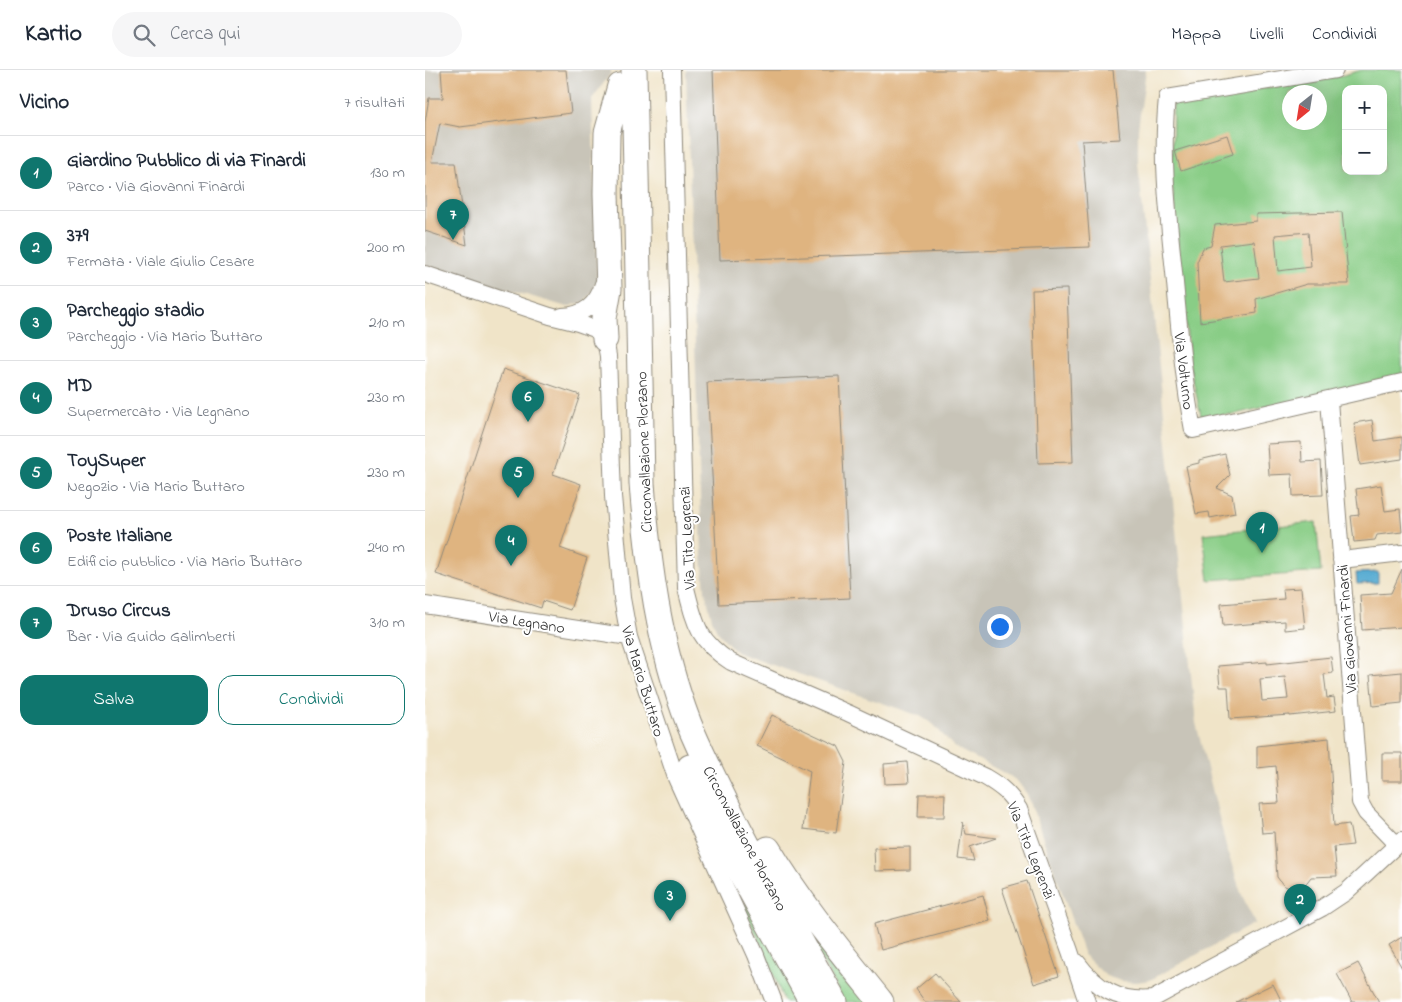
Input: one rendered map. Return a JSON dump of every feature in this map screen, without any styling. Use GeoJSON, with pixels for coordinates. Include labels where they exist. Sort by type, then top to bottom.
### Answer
{"type":"FeatureCollection","features":[{"type":"Feature","properties":{"kind":"highway"},"geometry":{"type":"LineString","coordinates":[[605,339],[604,318],[609,289],[607,254],[607,133],[625,75]]}},
{"type":"Feature","properties":{"kind":"highway","name":"Circonvallazione Plorzano"},"geometry":{"type":"LineString","coordinates":[[625,75],[635,205],[642,483],[648,550],[657,610],[676,685],[688,722],[704,760],[748,847],[835,1002]]}},
{"type":"Feature","properties":{"kind":"highway","name":"Circonvallazione Plorzano"},"geometry":{"type":"LineString","coordinates":[[625,75],[630,490],[634,556],[645,619],[659,680],[690,769],[731,855],[812,1002]]}},
{"type":"Feature","properties":{"kind":"highway"},"geometry":{"type":"LineString","coordinates":[[641,405],[651,435],[661,545],[670,606],[686,673],[699,714],[763,840],[785,877],[808,910],[881,1002]]}},
{"type":"Feature","properties":{"kind":"street","name":"Via Tito Legrenzi"},"geometry":{"type":"LineString","coordinates":[[672,70],[686,588],[693,619],[704,640],[716,652],[731,662],[848,713],[1003,787],[1019,809],[1071,952],[1087,1002]]}},
{"type":"Feature","properties":{"kind":"street"},"geometry":{"type":"LineString","coordinates":[[1303,73],[1335,70]]}},
{"type":"Feature","properties":{"kind":"street","name":"Via Volturno"},"geometry":{"type":"LineString","coordinates":[[1303,73],[1167,98],[1164,129],[1165,185],[1185,383],[1193,430],[1402,382]]}},
{"type":"Feature","properties":{"kind":"street"},"geometry":{"type":"LineString","coordinates":[[550,316],[573,316],[585,312],[595,303],[604,281],[607,254]]}},
{"type":"Feature","properties":{"kind":"street"},"geometry":{"type":"LineString","coordinates":[[425,274],[550,316],[578,322],[595,329],[605,339]]}},
{"type":"Feature","properties":{"kind":"street","name":"Via Mario Buttaro"},"geometry":{"type":"LineString","coordinates":[[605,339],[608,356],[613,496],[622,598],[629,637],[676,778],[753,947],[774,1002]]}},
{"type":"Feature","properties":{"kind":"street","name":"Via Giovanni Finardi"},"geometry":{"type":"LineString","coordinates":[[1329,400],[1360,802],[1366,813],[1399,842]]}},
{"type":"Feature","properties":{"kind":"street"},"geometry":{"type":"LineString","coordinates":[[1341,560],[1402,553]]}},
{"type":"Feature","properties":{"kind":"street","name":"Via Legnano"},"geometry":{"type":"LineString","coordinates":[[425,605],[629,637]]}},
{"type":"Feature","properties":{"kind":"street"},"geometry":{"type":"LineString","coordinates":[[1149,1001],[1322,908],[1346,892],[1399,842]]}},
{"type":"Feature","properties":{"kind":"street","name":"Via Tito Legrenzi"},"geometry":{"type":"LineString","coordinates":[[1071,952],[1086,974],[1109,992],[1136,1001],[1149,1001]]}},
{"type":"Feature","properties":{"kind":"shaded area"},"geometry":{"type":"Polygon","coordinates":[[[425,70],[611,70],[611,73],[592,99],[597,281],[591,294],[583,302],[567,307],[425,265],[425,70]]]}},
{"type":"Feature","properties":{"kind":"shaded area"},"geometry":{"type":"Polygon","coordinates":[[[686,70],[1146,70],[1138,129],[1138,163],[1196,723],[1227,850],[1241,893],[1255,923],[1150,980],[1136,982],[1121,981],[1106,976],[1084,955],[1032,807],[1027,794],[1018,782],[954,747],[933,724],[920,716],[741,654],[734,650],[717,631],[705,591],[702,556],[686,70]]]}},
{"type":"Feature","properties":{"kind":"green space"},"geometry":{"type":"Polygon","coordinates":[[[1362,70],[1402,70],[1402,375],[1235,414],[1201,416],[1190,366],[1172,182],[1173,103],[1282,85],[1282,130],[1327,130],[1327,85],[1284,85],[1340,76],[1362,70]]]}},
{"type":"Feature","properties":{"kind":"green space"},"geometry":{"type":"Polygon","coordinates":[[[1316,522],[1321,572],[1209,580],[1203,534],[1316,522]]]}},
{"type":"Feature","properties":{"kind":"green space"},"geometry":{"type":"Polygon","coordinates":[[[783,888],[873,1002],[844,1002],[783,888]]]}},
{"type":"Feature","properties":{"kind":"green space"},"geometry":{"type":"Polygon","coordinates":[[[746,903],[802,1002],[784,1002],[768,959],[742,904],[746,903]]]}},
{"type":"Feature","properties":{"kind":"water"},"geometry":{"type":"Polygon","coordinates":[[[1378,572],[1378,583],[1357,584],[1356,573],[1378,572]]]}},
{"type":"Feature","properties":{"kind":"building"},"geometry":{"type":"Polygon","coordinates":[[[441,70],[566,70],[571,113],[460,127],[440,123],[432,162],[456,162],[467,245],[425,231],[425,122],[429,98],[443,98],[441,70]]]}},
{"type":"Feature","properties":{"kind":"building"},"geometry":{"type":"Polygon","coordinates":[[[713,70],[1113,70],[1120,139],[1082,141],[1090,247],[720,260],[713,70]]]}},
{"type":"Feature","properties":{"kind":"building"},"geometry":{"type":"Polygon","coordinates":[[[1227,135],[1233,154],[1181,171],[1175,151],[1227,135]]]}},
{"type":"Feature","properties":{"kind":"building"},"geometry":{"type":"Polygon","coordinates":[[[1342,212],[1349,284],[1307,284],[1256,299],[1257,313],[1200,322],[1197,262],[1203,248],[1211,246],[1215,225],[1256,221],[1256,214],[1342,212]],[[1308,232],[1275,235],[1278,271],[1311,267],[1308,232]],[[1254,241],[1220,245],[1224,282],[1259,278],[1254,241]]]}},
{"type":"Feature","properties":{"kind":"building"},"geometry":{"type":"Polygon","coordinates":[[[1067,289],[1073,462],[1038,463],[1032,290],[1067,289]]]}},
{"type":"Feature","properties":{"kind":"building"},"geometry":{"type":"Polygon","coordinates":[[[503,369],[580,395],[553,474],[581,484],[560,548],[587,558],[570,610],[543,601],[541,608],[436,574],[503,369]]]}},
{"type":"Feature","properties":{"kind":"building"},"geometry":{"type":"Polygon","coordinates":[[[839,376],[850,598],[719,604],[707,382],[839,376]]]}},
{"type":"Feature","properties":{"kind":"building"},"geometry":{"type":"Polygon","coordinates":[[[1372,420],[1375,441],[1402,437],[1402,459],[1360,465],[1354,423],[1372,420]]]}},
{"type":"Feature","properties":{"kind":"building"},"geometry":{"type":"Polygon","coordinates":[[[1301,442],[1302,462],[1321,461],[1323,495],[1293,496],[1292,474],[1269,475],[1267,444],[1301,442]]]}},
{"type":"Feature","properties":{"kind":"building"},"geometry":{"type":"Polygon","coordinates":[[[1225,454],[1230,475],[1217,488],[1232,495],[1235,513],[1210,518],[1209,512],[1196,514],[1186,466],[1199,463],[1199,460],[1225,454]]]}},
{"type":"Feature","properties":{"kind":"building"},"geometry":{"type":"Polygon","coordinates":[[[1381,485],[1385,511],[1400,509],[1402,532],[1377,535],[1375,540],[1354,542],[1351,516],[1359,515],[1356,489],[1381,485]]]}},
{"type":"Feature","properties":{"kind":"building"},"geometry":{"type":"Polygon","coordinates":[[[1402,569],[1402,627],[1362,630],[1360,595],[1391,593],[1402,569]]]}},
{"type":"Feature","properties":{"kind":"building"},"geometry":{"type":"Polygon","coordinates":[[[1301,588],[1305,628],[1285,630],[1285,621],[1223,626],[1221,604],[1284,599],[1283,589],[1301,588]]]}},
{"type":"Feature","properties":{"kind":"building"},"geometry":{"type":"Polygon","coordinates":[[[1331,657],[1333,673],[1324,674],[1327,698],[1334,697],[1336,711],[1290,716],[1230,719],[1228,687],[1220,687],[1218,666],[1267,662],[1267,664],[1331,657]],[[1285,677],[1260,679],[1262,701],[1288,699],[1285,677]]]}},
{"type":"Feature","properties":{"kind":"building"},"geometry":{"type":"Polygon","coordinates":[[[1402,672],[1402,703],[1373,706],[1370,675],[1402,672]]]}},
{"type":"Feature","properties":{"kind":"building"},"geometry":{"type":"Polygon","coordinates":[[[772,715],[838,746],[846,762],[836,833],[803,829],[810,771],[757,746],[772,715]]]}},
{"type":"Feature","properties":{"kind":"building"},"geometry":{"type":"Polygon","coordinates":[[[1329,738],[1334,826],[1349,824],[1353,845],[1334,847],[1337,876],[1311,877],[1301,890],[1291,889],[1283,885],[1277,877],[1274,832],[1262,833],[1259,804],[1279,803],[1276,766],[1257,768],[1257,746],[1329,738]]]}},
{"type":"Feature","properties":{"kind":"building"},"geometry":{"type":"Polygon","coordinates":[[[1382,753],[1402,753],[1402,781],[1382,781],[1382,753]]]}},
{"type":"Feature","properties":{"kind":"building"},"geometry":{"type":"Polygon","coordinates":[[[907,762],[909,783],[885,784],[884,764],[907,762]]]}},
{"type":"Feature","properties":{"kind":"building"},"geometry":{"type":"Polygon","coordinates":[[[919,794],[945,794],[944,817],[918,817],[919,794]]]}},
{"type":"Feature","properties":{"kind":"building"},"geometry":{"type":"Polygon","coordinates":[[[963,822],[966,834],[996,838],[970,847],[974,861],[958,859],[963,822]]]}},
{"type":"Feature","properties":{"kind":"building"},"geometry":{"type":"Polygon","coordinates":[[[910,847],[910,870],[875,871],[874,848],[910,847]]]}},
{"type":"Feature","properties":{"kind":"building"},"geometry":{"type":"Polygon","coordinates":[[[1027,881],[1059,976],[1034,984],[1002,888],[1027,881]]]}},
{"type":"Feature","properties":{"kind":"building"},"geometry":{"type":"Polygon","coordinates":[[[983,895],[990,921],[881,950],[874,924],[983,895]]]}},
{"type":"Feature","properties":{"kind":"building"},"geometry":{"type":"Polygon","coordinates":[[[1402,937],[1402,968],[1389,945],[1402,937]]]}},
{"type":"Feature","properties":{"kind":"building"},"geometry":{"type":"Polygon","coordinates":[[[1358,963],[1379,1002],[1352,1002],[1337,974],[1358,963]]]}},
{"type":"Feature","properties":{"kind":"building"},"geometry":{"type":"Polygon","coordinates":[[[935,973],[961,1002],[925,1002],[916,989],[935,973]]]}},
{"type":"Feature","properties":{"kind":"building"},"geometry":{"type":"Polygon","coordinates":[[[1273,984],[1282,1002],[1236,1002],[1273,984]]]}},
{"type":"Feature","properties":{"kind":"place","name":"Druso Circus"},"geometry":{"type":"Point","coordinates":[453,240]}},
{"type":"Feature","properties":{"kind":"place","name":"Poste Italiane"},"geometry":{"type":"Point","coordinates":[528,422]}},
{"type":"Feature","properties":{"kind":"place","name":"ToySuper"},"geometry":{"type":"Point","coordinates":[518,498]}},
{"type":"Feature","properties":{"kind":"place","name":"Giardino Pubblico di via Finardi"},"geometry":{"type":"Point","coordinates":[1262,553]}},
{"type":"Feature","properties":{"kind":"place","name":"MD"},"geometry":{"type":"Point","coordinates":[511,566]}},
{"type":"Feature","properties":{"kind":"place","name":"Parcheggio stadio"},"geometry":{"type":"Point","coordinates":[670,921]}},
{"type":"Feature","properties":{"kind":"place","name":"379"},"geometry":{"type":"Point","coordinates":[1300,925]}}]}
